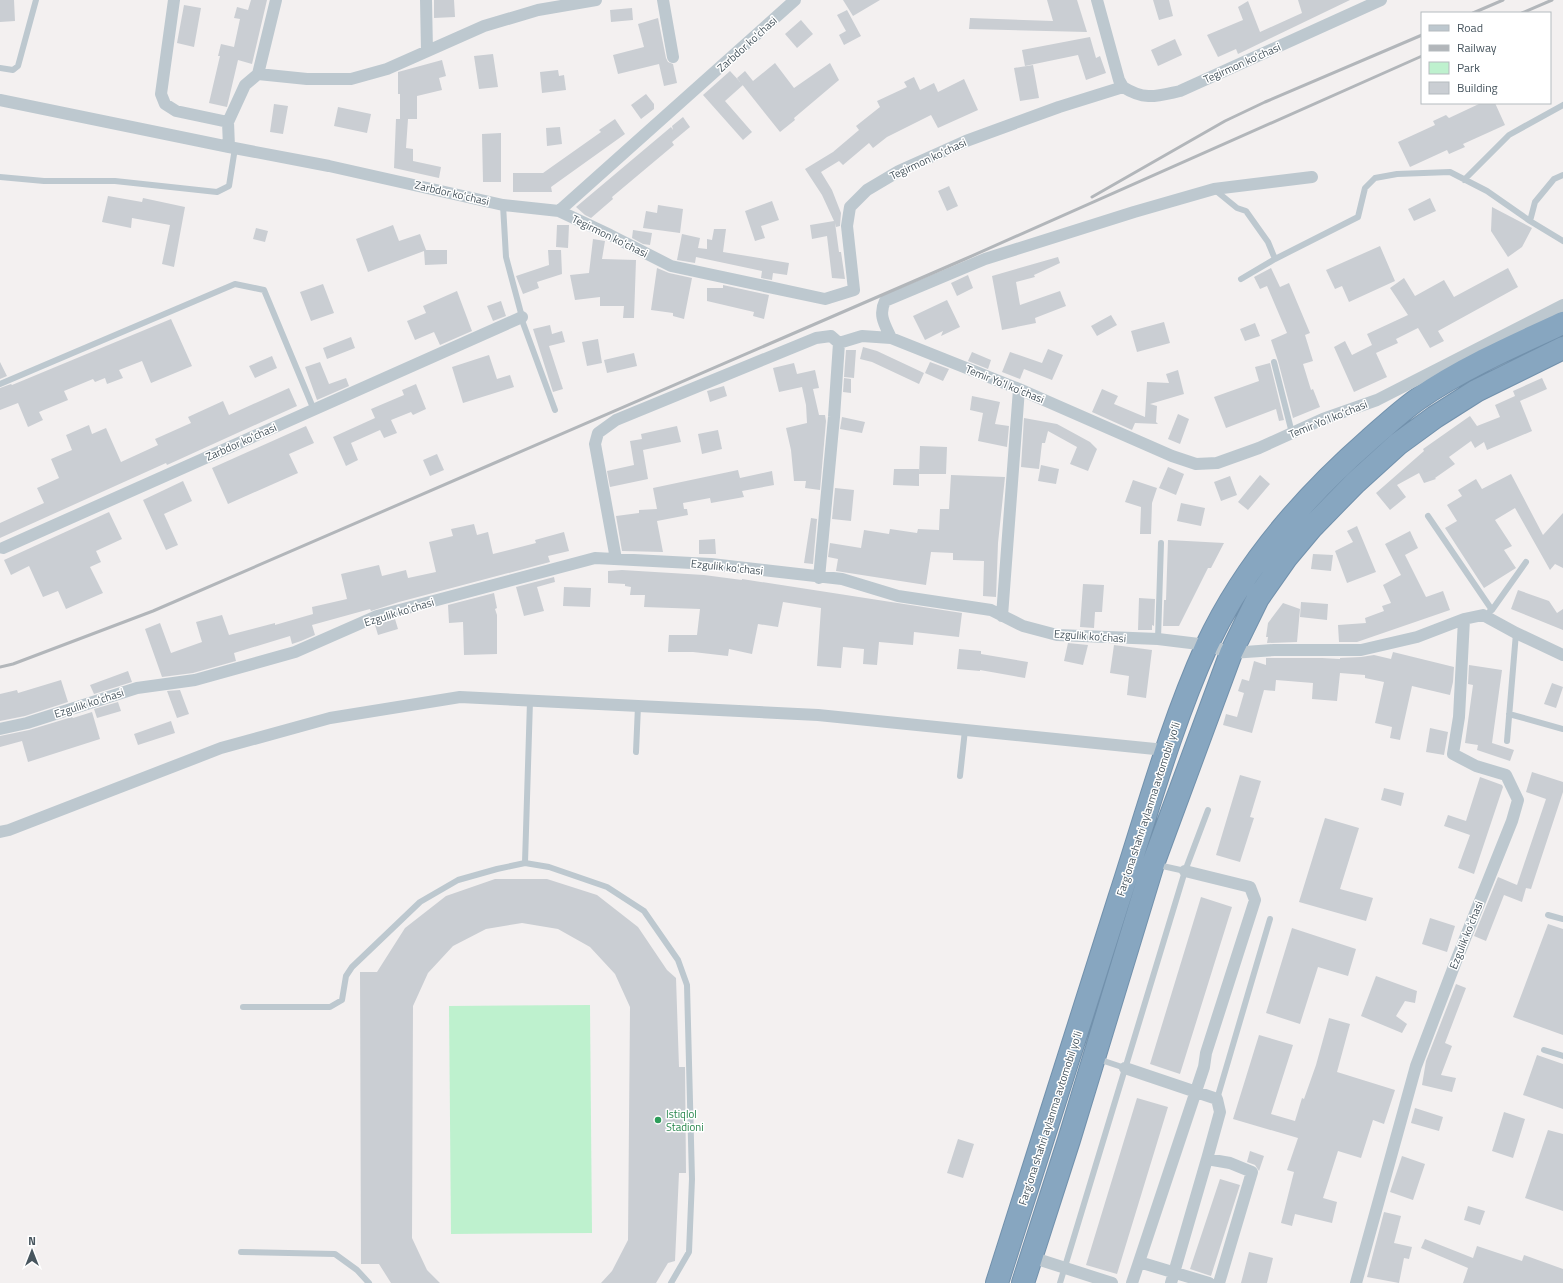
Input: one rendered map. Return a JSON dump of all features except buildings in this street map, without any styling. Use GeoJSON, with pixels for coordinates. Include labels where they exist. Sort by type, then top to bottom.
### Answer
{"type":"FeatureCollection","features":[{"type":"Feature","properties":{"kind":"highway","name":"Fargʻona shahri aylanma avtomobil yoʻli"},"geometry":{"type":"LineString","coordinates":[[997,1283],[1165,750],[1207,645],[1232,598],[1264,551],[1301,507],[1342,464],[1386,425],[1419,398],[1461,373],[1523,341],[1563,323]]}},
{"type":"Feature","properties":{"kind":"highway","name":"Fargʻona shahri aylanma avtomobil yoʻli"},"geometry":{"type":"LineString","coordinates":[[1023,1283],[1153,864],[1231,653],[1258,598],[1286,558],[1312,527],[1366,473],[1398,444],[1476,390],[1563,348]]}},
{"type":"Feature","properties":{"kind":"street"},"geometry":{"type":"LineString","coordinates":[[174,0],[161,94],[164,104],[176,111],[228,122]]}},
{"type":"Feature","properties":{"kind":"street"},"geometry":{"type":"LineString","coordinates":[[232,147],[228,122],[245,84],[258,74],[276,0]]}},
{"type":"Feature","properties":{"kind":"street"},"geometry":{"type":"LineString","coordinates":[[426,0],[428,51]]}},
{"type":"Feature","properties":{"kind":"street"},"geometry":{"type":"LineString","coordinates":[[258,74],[307,80],[351,80],[388,69],[484,26],[531,12],[596,0]]}},
{"type":"Feature","properties":{"kind":"street"},"geometry":{"type":"LineString","coordinates":[[663,0],[673,56]]}},
{"type":"Feature","properties":{"kind":"street","name":"Zarbdor koʻchasi"},"geometry":{"type":"LineString","coordinates":[[0,100],[329,166],[503,205],[559,211],[795,0]]}},
{"type":"Feature","properties":{"kind":"street"},"geometry":{"type":"LineString","coordinates":[[1097,0],[1119,80],[1123,87]]}},
{"type":"Feature","properties":{"kind":"street","name":"Tegirmon koʻchasi"},"geometry":{"type":"LineString","coordinates":[[559,211],[671,266],[825,299],[854,290],[847,226],[850,207],[867,190],[899,171],[966,141],[1059,107],[1123,87],[1133,93],[1152,97],[1180,91],[1381,0]]}},
{"type":"Feature","properties":{"kind":"street"},"geometry":{"type":"LineString","coordinates":[[891,338],[882,319],[882,308],[885,301],[985,259],[1134,212],[1214,189],[1312,177]]}},
{"type":"Feature","properties":{"kind":"street","name":"Temir Yoʻl koʻchasi"},"geometry":{"type":"LineString","coordinates":[[839,343],[862,336],[891,338],[1019,389],[1172,456],[1196,464],[1217,463],[1259,448],[1323,419],[1377,400],[1563,305]]}},
{"type":"Feature","properties":{"kind":"street","name":"Zarbdor koʻchasi"},"geometry":{"type":"LineString","coordinates":[[3,548],[522,317]]}},
{"type":"Feature","properties":{"kind":"street"},"geometry":{"type":"LineString","coordinates":[[616,558],[595,444],[598,433],[616,420],[816,338],[831,336],[839,343],[834,417],[819,578]]}},
{"type":"Feature","properties":{"kind":"street"},"geometry":{"type":"LineString","coordinates":[[1002,616],[1019,389]]}},
{"type":"Feature","properties":{"kind":"street","name":"Ezgulik koʻchasi"},"geometry":{"type":"LineString","coordinates":[[0,729],[27,723],[137,688],[196,680],[295,652],[377,616],[595,558],[711,564],[819,578],[842,579],[898,596],[991,610],[1023,626],[1057,635],[1158,639],[1207,645],[1231,653],[1274,650],[1361,650],[1417,637],[1464,619],[1488,612]]}},
{"type":"Feature","properties":{"kind":"street"},"geometry":{"type":"LineString","coordinates":[[1488,612],[1516,633],[1563,655]]}},
{"type":"Feature","properties":{"kind":"street","name":"Ezgulik koʻchasi"},"geometry":{"type":"LineString","coordinates":[[1356,1283],[1416,1066],[1453,967],[1512,820],[1518,800],[1506,775],[1476,766],[1454,754],[1459,717],[1464,619]]}},
{"type":"Feature","properties":{"kind":"street"},"geometry":{"type":"LineString","coordinates":[[0,832],[9,830],[222,748],[330,718],[460,697],[818,715],[1165,750]]}},
{"type":"Feature","properties":{"kind":"street"},"geometry":{"type":"LineString","coordinates":[[1132,1283],[1204,1067],[1206,1053],[1255,900],[1250,887],[1185,871]]}},
{"type":"Feature","properties":{"kind":"street"},"geometry":{"type":"LineString","coordinates":[[1125,1068],[1217,1099],[1220,1112],[1172,1277]]}},
{"type":"Feature","properties":{"kind":"street"},"geometry":{"type":"LineString","coordinates":[[1207,1159],[1230,1163],[1252,1172],[1219,1283]]}},
{"type":"Feature","properties":{"kind":"street"},"geometry":{"type":"LineString","coordinates":[[1031,1257],[1064,1269],[1112,1283]]}},
{"type":"Feature","properties":{"kind":"street"},"geometry":{"type":"LineString","coordinates":[[1139,1262],[1172,1277],[1209,1283]]}},
{"type":"Feature","properties":{"kind":"lane"},"geometry":{"type":"LineString","coordinates":[[0,68],[13,70],[18,66],[36,0]]}},
{"type":"Feature","properties":{"kind":"lane"},"geometry":{"type":"LineString","coordinates":[[1464,180],[1509,135],[1563,104]]}},
{"type":"Feature","properties":{"kind":"lane"},"geometry":{"type":"LineString","coordinates":[[0,177],[44,181],[115,181],[217,192],[229,186],[232,147]]}},
{"type":"Feature","properties":{"kind":"lane"},"geometry":{"type":"LineString","coordinates":[[1241,279],[1275,259],[1358,217],[1365,188],[1375,178],[1397,174],[1450,172],[1487,192],[1563,241]]}},
{"type":"Feature","properties":{"kind":"lane"},"geometry":{"type":"LineString","coordinates":[[1530,221],[1535,202],[1554,179],[1563,175]]}},
{"type":"Feature","properties":{"kind":"lane"},"geometry":{"type":"LineString","coordinates":[[1214,189],[1237,208],[1246,211],[1268,242],[1275,259]]}},
{"type":"Feature","properties":{"kind":"lane"},"geometry":{"type":"LineString","coordinates":[[503,205],[506,256],[523,323],[555,410]]}},
{"type":"Feature","properties":{"kind":"lane"},"geometry":{"type":"LineString","coordinates":[[0,384],[235,284],[264,290],[314,410]]}},
{"type":"Feature","properties":{"kind":"lane"},"geometry":{"type":"LineString","coordinates":[[1274,362],[1292,433]]}},
{"type":"Feature","properties":{"kind":"lane"},"geometry":{"type":"LineString","coordinates":[[1428,516],[1488,612],[1526,562]]}},
{"type":"Feature","properties":{"kind":"lane"},"geometry":{"type":"LineString","coordinates":[[1158,639],[1161,543]]}},
{"type":"Feature","properties":{"kind":"lane"},"geometry":{"type":"LineString","coordinates":[[1508,741],[1516,633]]}},
{"type":"Feature","properties":{"kind":"lane"},"geometry":{"type":"LineString","coordinates":[[525,863],[530,701]]}},
{"type":"Feature","properties":{"kind":"lane"},"geometry":{"type":"LineString","coordinates":[[636,752],[638,706]]}},
{"type":"Feature","properties":{"kind":"lane"},"geometry":{"type":"LineString","coordinates":[[1509,714],[1563,729]]}},
{"type":"Feature","properties":{"kind":"lane"},"geometry":{"type":"LineString","coordinates":[[960,776],[964,730]]}},
{"type":"Feature","properties":{"kind":"lane"},"geometry":{"type":"LineString","coordinates":[[1060,1283],[1185,871],[1208,810]]}},
{"type":"Feature","properties":{"kind":"lane"},"geometry":{"type":"LineString","coordinates":[[243,1007],[330,1007],[342,1000],[346,976],[352,968],[420,902],[458,880],[525,863],[549,867],[607,887],[644,911],[678,960],[687,985],[692,1179],[689,1252],[671,1283]]}},
{"type":"Feature","properties":{"kind":"lane"},"geometry":{"type":"LineString","coordinates":[[1153,864],[1185,871]]}},
{"type":"Feature","properties":{"kind":"lane"},"geometry":{"type":"LineString","coordinates":[[1548,915],[1563,919]]}},
{"type":"Feature","properties":{"kind":"lane"},"geometry":{"type":"LineString","coordinates":[[1217,1099],[1270,919]]}},
{"type":"Feature","properties":{"kind":"lane"},"geometry":{"type":"LineString","coordinates":[[1544,1050],[1563,1056]]}},
{"type":"Feature","properties":{"kind":"lane"},"geometry":{"type":"LineString","coordinates":[[1094,1058],[1125,1068]]}},
{"type":"Feature","properties":{"kind":"lane"},"geometry":{"type":"LineString","coordinates":[[241,1252],[335,1254],[356,1270],[369,1283]]}},
{"type":"Feature","properties":{"kind":"green space"},"geometry":{"type":"Polygon","coordinates":[[[590,1005],[592,1233],[451,1234],[449,1006],[590,1005]]]}},
{"type":"Feature","properties":{"kind":"railway"},"geometry":{"type":"LineString","coordinates":[[1475,12],[1503,0]]}},
{"type":"Feature","properties":{"kind":"railway"},"geometry":{"type":"LineString","coordinates":[[1524,12],[1552,0]]}},
{"type":"Feature","properties":{"kind":"railway"},"geometry":{"type":"LineString","coordinates":[[1092,197],[1225,121],[1265,102],[1421,35]]}},
{"type":"Feature","properties":{"kind":"railway"},"geometry":{"type":"LineString","coordinates":[[0,667],[13,664],[153,611],[965,259],[1421,56]]}},
{"type":"Feature","properties":{"kind":"place","name":"Istiqlol Stadioni"},"geometry":{"type":"Point","coordinates":[658,1120]}}]}
